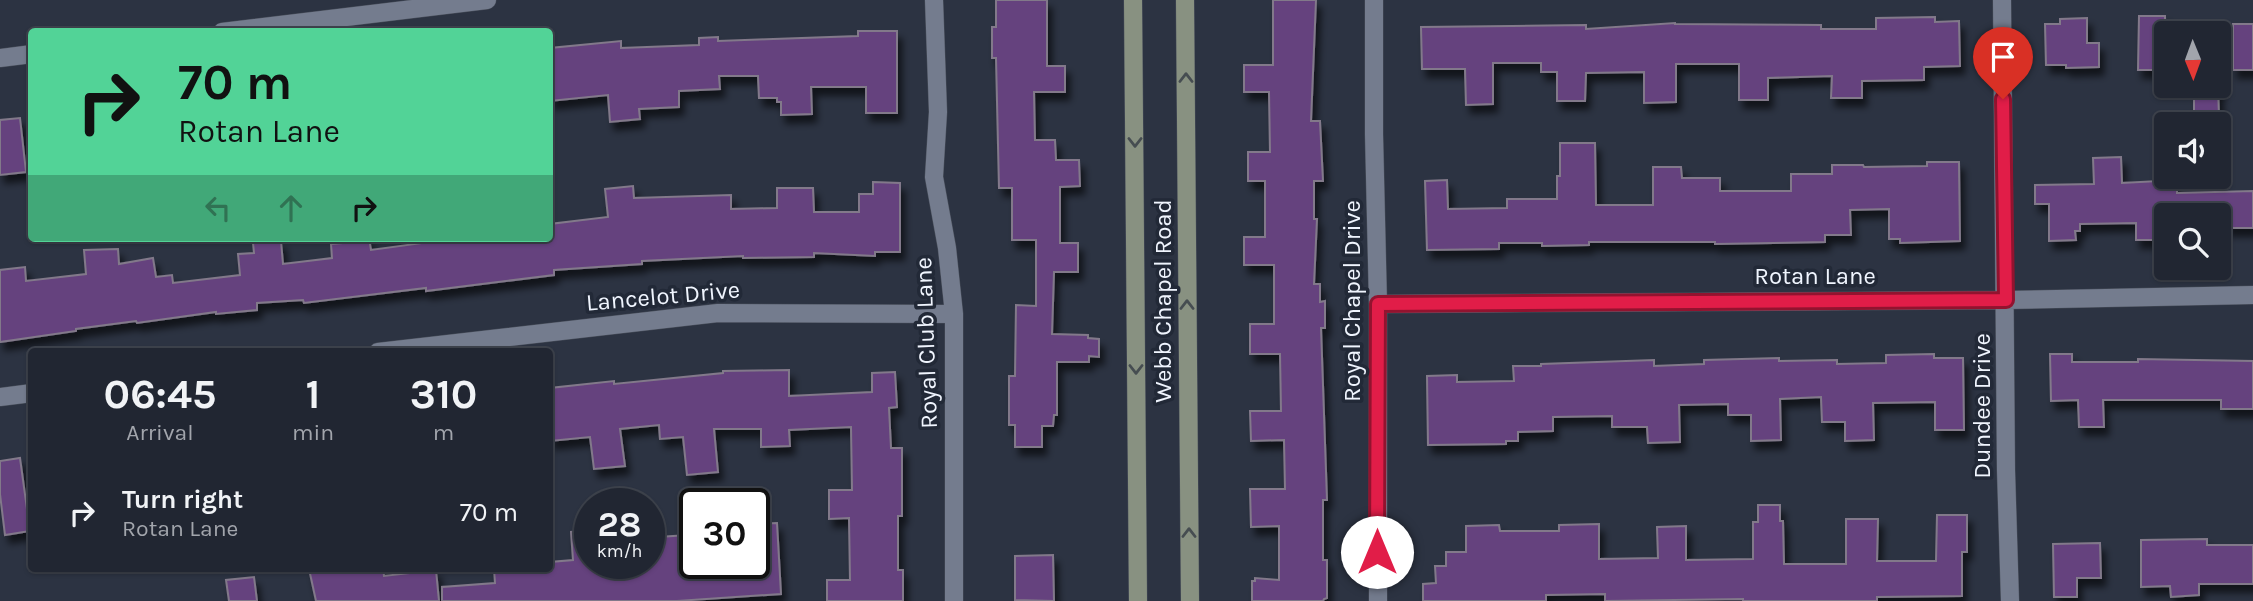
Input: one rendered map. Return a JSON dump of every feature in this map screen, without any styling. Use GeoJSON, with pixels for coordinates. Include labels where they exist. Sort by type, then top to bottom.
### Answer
{"type":"FeatureCollection","features":[{"type":"Feature","properties":{"kind":"main road","name":"Webb Chapel Road"},"geometry":{"type":"LineString","coordinates":[[1133,0],[1138,601]]}},
{"type":"Feature","properties":{"kind":"main road","name":"Webb Chapel Road"},"geometry":{"type":"LineString","coordinates":[[1185,0],[1190,601]]}},
{"type":"Feature","properties":{"kind":"street"},"geometry":{"type":"LineString","coordinates":[[255,28],[487,0]]}},
{"type":"Feature","properties":{"kind":"street","name":"Royal Club Lane"},"geometry":{"type":"LineString","coordinates":[[934,0],[937,112],[934,177],[947,248],[954,314],[954,601]]}},
{"type":"Feature","properties":{"kind":"street","name":"Royal Chapel Drive"},"geometry":{"type":"LineString","coordinates":[[1374,0],[1378,601]]}},
{"type":"Feature","properties":{"kind":"street","name":"Dundee Drive"},"geometry":{"type":"LineString","coordinates":[[2002,0],[2006,470],[2010,601]]}},
{"type":"Feature","properties":{"kind":"street"},"geometry":{"type":"LineString","coordinates":[[0,58],[28,54]]}},
{"type":"Feature","properties":{"kind":"street","name":"Rotan Lane"},"geometry":{"type":"LineString","coordinates":[[1378,304],[2006,300],[2253,295]]}},
{"type":"Feature","properties":{"kind":"street","name":"Lancelot Drive"},"geometry":{"type":"LineString","coordinates":[[413,348],[718,313],[954,314]]}},
{"type":"Feature","properties":{"kind":"street"},"geometry":{"type":"LineString","coordinates":[[0,397],[28,394]]}},
{"type":"Feature","properties":{"kind":"building"},"geometry":{"type":"Polygon","coordinates":[[[996,0],[1047,0],[1047,66],[1065,66],[1065,92],[1034,92],[1035,140],[1055,140],[1056,160],[1079,160],[1080,186],[1060,187],[1060,243],[1078,243],[1078,272],[1054,272],[1052,334],[1088,335],[1088,338],[1099,339],[1099,357],[1089,356],[1089,362],[1057,362],[1057,415],[1054,415],[1053,426],[1042,426],[1042,447],[1015,447],[1015,425],[1009,425],[1009,376],[1015,376],[1016,305],[1036,306],[1036,240],[1012,240],[1012,188],[999,188],[996,58],[992,58],[992,27],[996,27],[996,0]]]}},
{"type":"Feature","properties":{"kind":"building"},"geometry":{"type":"Polygon","coordinates":[[[1273,0],[1316,0],[1311,121],[1320,121],[1323,181],[1314,181],[1314,219],[1317,219],[1314,284],[1320,284],[1320,302],[1325,301],[1325,328],[1321,328],[1327,500],[1323,500],[1323,560],[1327,560],[1327,598],[1323,601],[1252,601],[1252,581],[1255,581],[1255,578],[1279,580],[1279,526],[1251,527],[1250,489],[1285,489],[1284,440],[1251,441],[1250,411],[1281,411],[1280,354],[1250,354],[1250,324],[1274,324],[1274,265],[1244,265],[1244,237],[1265,237],[1265,181],[1248,181],[1248,152],[1270,152],[1269,92],[1244,92],[1244,65],[1273,65],[1273,0]]]}},
{"type":"Feature","properties":{"kind":"building"},"geometry":{"type":"Polygon","coordinates":[[[2139,16],[2165,16],[2165,21],[2154,21],[2154,70],[2138,70],[2139,16]]]}},
{"type":"Feature","properties":{"kind":"building"},"geometry":{"type":"Polygon","coordinates":[[[1935,17],[1935,22],[1959,21],[1960,66],[1924,67],[1924,80],[1862,81],[1862,98],[1831,98],[1832,76],[1768,78],[1768,100],[1739,100],[1739,64],[1676,64],[1676,102],[1644,103],[1644,72],[1586,73],[1585,101],[1557,101],[1557,72],[1541,72],[1541,63],[1493,63],[1493,104],[1466,105],[1465,69],[1422,69],[1421,27],[1586,25],[1586,29],[1675,23],[1821,25],[1821,29],[1876,29],[1876,18],[1935,17]]]}},
{"type":"Feature","properties":{"kind":"building"},"geometry":{"type":"Polygon","coordinates":[[[2087,18],[2087,43],[2099,43],[2099,67],[2066,68],[2066,65],[2046,65],[2045,24],[2060,24],[2060,19],[2087,18]]]}},
{"type":"Feature","properties":{"kind":"building"},"geometry":{"type":"Polygon","coordinates":[[[2233,24],[2253,24],[2253,70],[2233,70],[2233,24]]]}},
{"type":"Feature","properties":{"kind":"building"},"geometry":{"type":"Polygon","coordinates":[[[858,31],[897,31],[897,113],[866,113],[866,87],[811,87],[812,114],[781,115],[781,102],[777,102],[777,98],[759,98],[758,76],[719,76],[720,89],[679,91],[679,107],[639,109],[640,119],[610,122],[608,95],[553,101],[553,48],[621,41],[621,48],[699,45],[699,38],[718,37],[718,41],[858,36],[858,31]]]}},
{"type":"Feature","properties":{"kind":"building"},"geometry":{"type":"Polygon","coordinates":[[[2194,98],[2218,98],[2219,112],[2194,112],[2194,98]]]}},
{"type":"Feature","properties":{"kind":"building"},"geometry":{"type":"Polygon","coordinates":[[[20,118],[26,172],[0,175],[0,120],[20,118]]]}},
{"type":"Feature","properties":{"kind":"building"},"geometry":{"type":"Polygon","coordinates":[[[1560,143],[1595,143],[1596,205],[1653,205],[1653,167],[1681,167],[1682,178],[1720,178],[1720,191],[1791,191],[1791,174],[1832,174],[1832,165],[1927,166],[1927,162],[1959,162],[1960,241],[1900,243],[1900,239],[1889,239],[1889,209],[1850,210],[1851,235],[1825,235],[1825,242],[1589,242],[1589,245],[1542,246],[1542,243],[1499,243],[1499,249],[1427,250],[1425,181],[1447,180],[1448,209],[1507,208],[1507,199],[1557,199],[1560,143]]]}},
{"type":"Feature","properties":{"kind":"building"},"geometry":{"type":"Polygon","coordinates":[[[2121,157],[2122,183],[2154,181],[2154,189],[2177,189],[2177,193],[2253,191],[2253,228],[2231,228],[2231,203],[2154,203],[2154,240],[2136,240],[2136,223],[2080,224],[2080,231],[2075,231],[2076,240],[2049,241],[2049,204],[2035,204],[2035,185],[2094,184],[2093,158],[2121,157]]]}},
{"type":"Feature","properties":{"kind":"building"},"geometry":{"type":"Polygon","coordinates":[[[873,182],[900,183],[900,252],[875,252],[875,256],[814,253],[814,257],[743,256],[642,261],[642,264],[554,270],[554,275],[426,291],[426,288],[304,303],[303,300],[257,303],[257,310],[136,321],[0,342],[0,270],[25,267],[26,281],[86,274],[84,250],[118,249],[119,264],[153,258],[156,277],[172,275],[173,283],[240,275],[238,254],[254,253],[253,243],[281,242],[283,264],[332,258],[331,244],[342,242],[370,242],[371,250],[430,242],[553,242],[553,224],[608,217],[605,189],[633,186],[634,198],[731,195],[731,209],[777,208],[777,188],[813,188],[814,212],[859,212],[859,194],[873,194],[873,182]]]}},
{"type":"Feature","properties":{"kind":"building"},"geometry":{"type":"Polygon","coordinates":[[[1934,354],[1934,358],[1963,358],[1964,430],[1935,430],[1935,402],[1873,403],[1874,440],[1845,441],[1845,422],[1822,422],[1821,397],[1780,399],[1781,440],[1751,441],[1751,415],[1728,415],[1728,404],[1679,405],[1680,442],[1648,443],[1647,427],[1612,427],[1612,416],[1553,417],[1553,431],[1518,432],[1518,441],[1506,441],[1506,444],[1428,445],[1427,376],[1457,375],[1457,382],[1514,381],[1513,366],[1541,364],[1654,360],[1654,366],[1704,364],[1704,360],[1779,358],[1779,361],[1837,360],[1837,364],[1886,363],[1886,355],[1934,354]]]}},
{"type":"Feature","properties":{"kind":"building"},"geometry":{"type":"Polygon","coordinates":[[[2050,354],[2072,354],[2072,362],[2138,362],[2138,359],[2253,361],[2253,409],[2221,409],[2221,400],[2103,400],[2104,427],[2079,427],[2078,400],[2051,401],[2050,354]]]}},
{"type":"Feature","properties":{"kind":"building"},"geometry":{"type":"Polygon","coordinates":[[[789,370],[789,396],[872,392],[872,373],[895,372],[897,407],[889,408],[891,448],[902,448],[902,516],[898,516],[898,570],[903,570],[903,601],[827,601],[827,580],[850,580],[849,518],[829,519],[829,490],[852,490],[851,427],[789,430],[790,446],[761,447],[761,429],[714,429],[718,472],[687,475],[683,437],[660,439],[659,425],[620,429],[625,466],[594,469],[590,437],[553,441],[553,388],[614,381],[614,384],[723,371],[789,370]]]}},
{"type":"Feature","properties":{"kind":"building"},"geometry":{"type":"Polygon","coordinates":[[[20,458],[28,531],[5,535],[0,494],[0,461],[20,458]]]}},
{"type":"Feature","properties":{"kind":"building"},"geometry":{"type":"Polygon","coordinates":[[[1758,505],[1780,505],[1784,564],[1846,564],[1846,519],[1878,519],[1877,561],[1936,561],[1937,515],[1967,515],[1967,552],[1962,552],[1962,596],[1877,597],[1877,601],[1605,601],[1605,594],[1546,595],[1546,601],[1423,601],[1423,584],[1436,583],[1435,566],[1446,566],[1446,552],[1466,552],[1466,526],[1499,525],[1500,531],[1559,531],[1559,525],[1599,524],[1599,559],[1658,558],[1657,527],[1686,526],[1686,560],[1753,559],[1753,522],[1758,522],[1758,505]]]}},
{"type":"Feature","properties":{"kind":"building"},"geometry":{"type":"Polygon","coordinates":[[[770,523],[777,523],[781,594],[677,601],[442,601],[442,587],[495,583],[494,572],[553,572],[553,562],[573,560],[571,532],[574,532],[574,579],[665,579],[665,537],[679,536],[679,579],[770,579],[770,523]]]}},
{"type":"Feature","properties":{"kind":"building"},"geometry":{"type":"Polygon","coordinates":[[[2207,539],[2207,545],[2253,545],[2253,584],[2199,584],[2199,595],[2171,597],[2170,586],[2141,587],[2141,540],[2207,539]]]}},
{"type":"Feature","properties":{"kind":"building"},"geometry":{"type":"Polygon","coordinates":[[[2100,543],[2101,578],[2077,578],[2077,597],[2054,597],[2053,544],[2100,543]]]}},
{"type":"Feature","properties":{"kind":"building"},"geometry":{"type":"Polygon","coordinates":[[[1053,555],[1054,601],[1015,600],[1015,556],[1053,555]]]}},
{"type":"Feature","properties":{"kind":"building"},"geometry":{"type":"Polygon","coordinates":[[[310,572],[383,572],[384,576],[436,572],[439,601],[316,601],[310,572]]]}},
{"type":"Feature","properties":{"kind":"building"},"geometry":{"type":"Polygon","coordinates":[[[254,577],[257,601],[229,601],[226,580],[254,577]]]}},
{"type":"Feature","properties":{"kind":"route"},"geometry":{"type":"LineString","coordinates":[[1377,552],[1378,304],[2006,300],[2003,99]]}}]}
